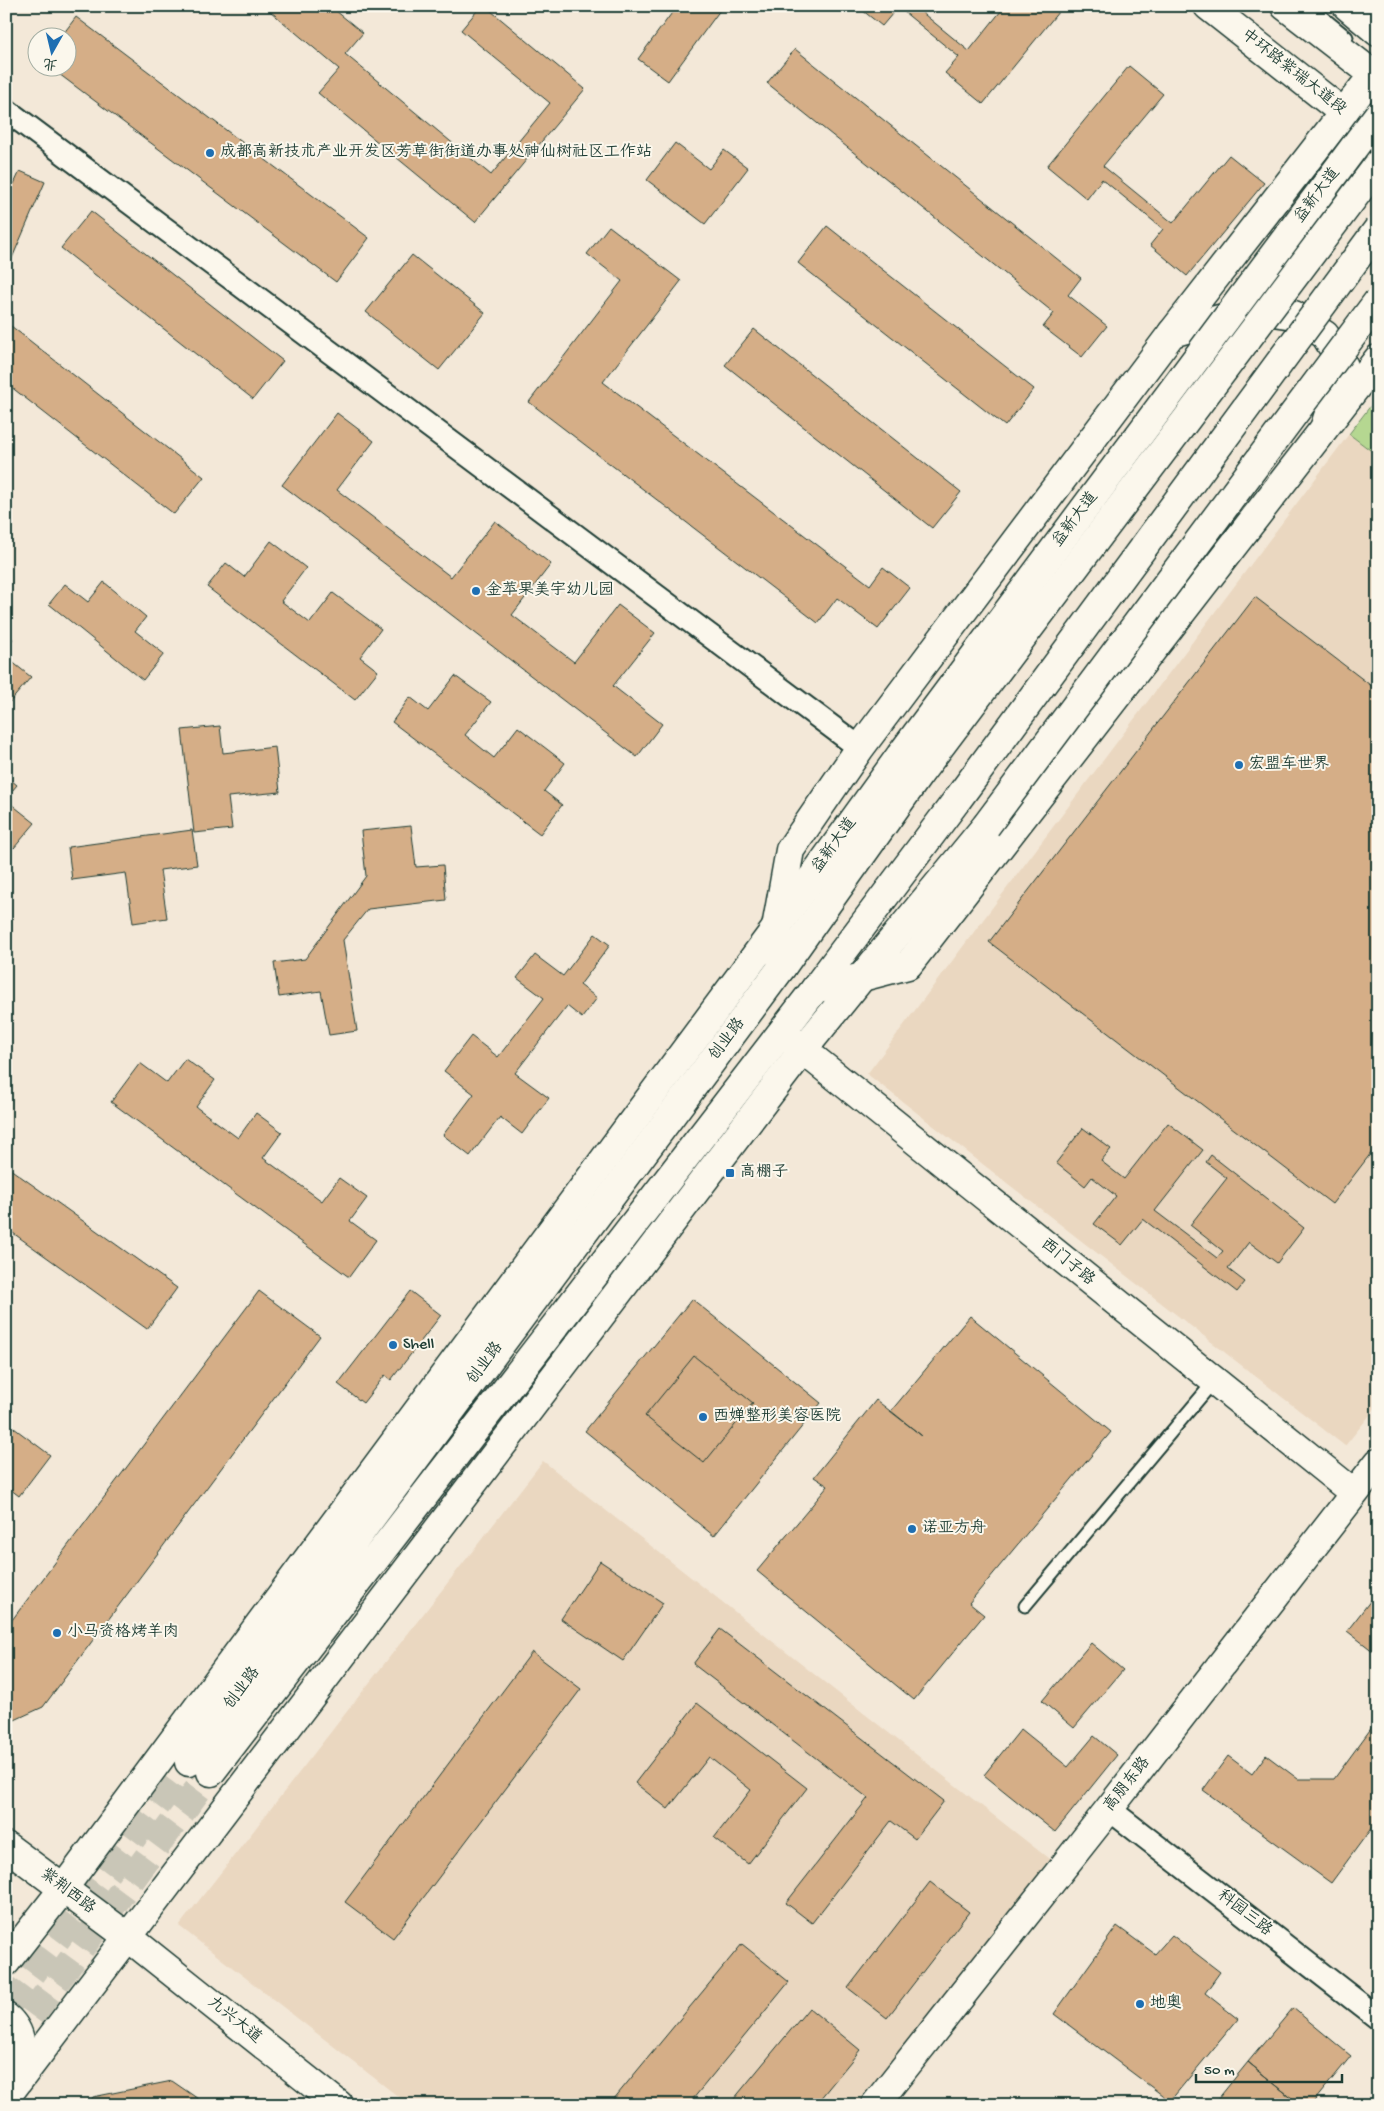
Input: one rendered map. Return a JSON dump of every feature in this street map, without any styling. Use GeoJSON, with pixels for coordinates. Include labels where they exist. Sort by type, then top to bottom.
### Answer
{"type":"FeatureCollection","features":[{"type":"Feature","properties":{"kind":"main road","name":"中环路紫瑞大道段"},"geometry":{"type":"LineString","coordinates":[[1208,6],[1378,140]]}},
{"type":"Feature","properties":{"kind":"main road"},"geometry":{"type":"LineString","coordinates":[[782,967],[776,928],[790,850],[860,748],[1172,333],[1344,113],[1376,77],[1285,6]]}},
{"type":"Feature","properties":{"kind":"main road"},"geometry":{"type":"LineString","coordinates":[[1347,6],[1366,38]]}},
{"type":"Feature","properties":{"kind":"main road","name":"益新大道"},"geometry":{"type":"LineString","coordinates":[[6,1962],[64,1890],[776,928],[910,764],[1378,115]]}},
{"type":"Feature","properties":{"kind":"main road"},"geometry":{"type":"LineString","coordinates":[[910,764],[1378,164]]}},
{"type":"Feature","properties":{"kind":"main road","name":"创业路"},"geometry":{"type":"LineString","coordinates":[[910,764],[782,967],[200,1767],[814,989],[957,800],[1378,229]]}},
{"type":"Feature","properties":{"kind":"main road"},"geometry":{"type":"LineString","coordinates":[[12,2089],[802,1051],[986,826],[1378,301]]}},
{"type":"Feature","properties":{"kind":"main road"},"geometry":{"type":"LineString","coordinates":[[1172,333],[1254,308],[1294,315],[1325,334],[1344,366],[1325,426]]}},
{"type":"Feature","properties":{"kind":"main road"},"geometry":{"type":"LineString","coordinates":[[814,989],[908,965],[1378,359]]}},
{"type":"Feature","properties":{"kind":"main road","name":"西门子路"},"geometry":{"type":"LineString","coordinates":[[781,1032],[802,1051],[1215,1380],[1354,1494]]}},
{"type":"Feature","properties":{"kind":"main road","name":"高朋东路"},"geometry":{"type":"LineString","coordinates":[[875,2105],[1110,1809],[1378,1463]]}},
{"type":"Feature","properties":{"kind":"main road","name":"紫荆西路"},"geometry":{"type":"LineString","coordinates":[[6,1846],[128,1937]]}},
{"type":"Feature","properties":{"kind":"main road","name":"九兴大道"},"geometry":{"type":"LineString","coordinates":[[128,1937],[339,2105]]}},
{"type":"Feature","properties":{"kind":"main road"},"geometry":{"type":"LineString","coordinates":[[6,2017],[13,2023],[23,2048],[12,2089]]}},
{"type":"Feature","properties":{"kind":"street"},"geometry":{"type":"LineString","coordinates":[[6,110],[860,748]]}},
{"type":"Feature","properties":{"kind":"street","name":"科园三路"},"geometry":{"type":"LineString","coordinates":[[1110,1809],[1378,2018]]}},
{"type":"Feature","properties":{"kind":"lane"},"geometry":{"type":"LineString","coordinates":[[1309,6],[1366,38]]}},
{"type":"Feature","properties":{"kind":"lane"},"geometry":{"type":"LineString","coordinates":[[1025,1606],[1215,1380]]}},
{"type":"Feature","properties":{"kind":"shaded area","name":"宏盟车世界"},"geometry":{"type":"Polygon","coordinates":[[[1349,434],[1378,456],[1378,1405],[1345,1446],[867,1074],[1349,434]]]}},
{"type":"Feature","properties":{"kind":"shaded area"},"geometry":{"type":"Polygon","coordinates":[[[543,1461],[1053,1862],[862,2105],[409,2105],[179,1926],[543,1461]]]}},
{"type":"Feature","properties":{"kind":"green space"},"geometry":{"type":"Polygon","coordinates":[[[1378,396],[1378,456],[1349,434],[1378,396]]]}},
{"type":"Feature","properties":{"kind":"building"},"geometry":{"type":"Polygon","coordinates":[[[264,6],[330,6],[363,33],[345,54],[491,175],[550,103],[461,30],[481,6],[485,6],[585,89],[475,222],[318,93],[339,69],[264,6]]]}},
{"type":"Feature","properties":{"kind":"building"},"geometry":{"type":"Polygon","coordinates":[[[677,6],[723,6],[668,81],[638,59],[677,6]]]}},
{"type":"Feature","properties":{"kind":"building"},"geometry":{"type":"Polygon","coordinates":[[[857,6],[914,6],[969,51],[1005,6],[1053,6],[1059,11],[983,104],[945,73],[959,57],[898,7],[882,26],[857,6]]]}},
{"type":"Feature","properties":{"kind":"building","name":"成都高新技术产业开发区芳草街街道办事处神仙树社区工作站"},"geometry":{"type":"Polygon","coordinates":[[[76,17],[369,238],[336,282],[64,78],[78,78],[78,28],[68,28],[76,17]]]}},
{"type":"Feature","properties":{"kind":"building"},"geometry":{"type":"Polygon","coordinates":[[[795,49],[1081,278],[1068,295],[1107,326],[1082,357],[1043,327],[1054,313],[767,83],[795,49]]]}},
{"type":"Feature","properties":{"kind":"building"},"geometry":{"type":"Polygon","coordinates":[[[1129,66],[1163,94],[1103,166],[1173,223],[1229,155],[1264,183],[1187,276],[1150,245],[1163,229],[1102,179],[1087,199],[1047,166],[1129,66]]]}},
{"type":"Feature","properties":{"kind":"building"},"geometry":{"type":"Polygon","coordinates":[[[675,143],[709,169],[724,150],[748,168],[705,224],[647,180],[675,143]]]}},
{"type":"Feature","properties":{"kind":"building"},"geometry":{"type":"Polygon","coordinates":[[[20,171],[45,182],[6,272],[6,180],[14,184],[20,171]]]}},
{"type":"Feature","properties":{"kind":"building"},"geometry":{"type":"Polygon","coordinates":[[[91,211],[283,361],[253,399],[61,248],[91,211]]]}},
{"type":"Feature","properties":{"kind":"building"},"geometry":{"type":"Polygon","coordinates":[[[609,226],[681,281],[603,382],[870,585],[883,567],[910,588],[878,629],[837,598],[818,623],[529,402],[622,281],[587,254],[609,226]]]}},
{"type":"Feature","properties":{"kind":"building"},"geometry":{"type":"Polygon","coordinates":[[[827,226],[1034,389],[1005,426],[798,263],[827,226]]]}},
{"type":"Feature","properties":{"kind":"building"},"geometry":{"type":"Polygon","coordinates":[[[412,255],[485,313],[439,370],[366,312],[412,255]]]}},
{"type":"Feature","properties":{"kind":"building"},"geometry":{"type":"Polygon","coordinates":[[[11,326],[204,477],[174,514],[6,383],[6,333],[11,326]]]}},
{"type":"Feature","properties":{"kind":"building"},"geometry":{"type":"Polygon","coordinates":[[[754,329],[961,492],[932,528],[725,365],[754,329]]]}},
{"type":"Feature","properties":{"kind":"building","name":"金苹果美宇幼儿园"},"geometry":{"type":"Polygon","coordinates":[[[337,413],[374,441],[337,490],[451,577],[495,521],[551,564],[512,615],[574,662],[618,605],[655,633],[613,686],[662,724],[637,757],[282,485],[337,413]]]}},
{"type":"Feature","properties":{"kind":"building"},"geometry":{"type":"Polygon","coordinates":[[[271,541],[306,568],[281,601],[310,623],[333,593],[381,629],[360,657],[378,671],[355,700],[207,587],[226,563],[244,577],[271,541]]]}},
{"type":"Feature","properties":{"kind":"building"},"geometry":{"type":"Polygon","coordinates":[[[104,582],[146,617],[135,631],[164,654],[143,680],[49,604],[65,584],[88,602],[104,582]]]}},
{"type":"Feature","properties":{"kind":"building"},"geometry":{"type":"Polygon","coordinates":[[[1255,597],[1378,691],[1378,1144],[1332,1204],[989,942],[1255,597]]]}},
{"type":"Feature","properties":{"kind":"building"},"geometry":{"type":"Polygon","coordinates":[[[6,634],[13,639],[6,648],[6,634]]]}},
{"type":"Feature","properties":{"kind":"building"},"geometry":{"type":"Polygon","coordinates":[[[6,657],[31,677],[10,702],[6,699],[6,657]]]}},
{"type":"Feature","properties":{"kind":"building"},"geometry":{"type":"Polygon","coordinates":[[[455,676],[491,702],[465,735],[494,758],[518,727],[565,763],[544,791],[562,805],[540,834],[392,722],[410,697],[428,711],[455,676]]]}},
{"type":"Feature","properties":{"kind":"building"},"geometry":{"type":"Polygon","coordinates":[[[220,726],[223,753],[275,747],[280,792],[228,797],[232,829],[194,833],[182,730],[220,726]]]}},
{"type":"Feature","properties":{"kind":"building"},"geometry":{"type":"Polygon","coordinates":[[[6,776],[17,785],[6,798],[6,776]]]}},
{"type":"Feature","properties":{"kind":"building"},"geometry":{"type":"Polygon","coordinates":[[[6,800],[35,823],[14,848],[6,842],[6,800]]]}},
{"type":"Feature","properties":{"kind":"building"},"geometry":{"type":"Polygon","coordinates":[[[411,826],[416,867],[443,865],[446,900],[368,909],[343,940],[357,1031],[329,1035],[321,991],[279,997],[274,963],[305,959],[366,876],[361,831],[411,826]]]}},
{"type":"Feature","properties":{"kind":"building"},"geometry":{"type":"Polygon","coordinates":[[[192,830],[197,865],[160,870],[167,918],[133,923],[126,873],[72,880],[68,847],[192,830]]]}},
{"type":"Feature","properties":{"kind":"building"},"geometry":{"type":"Polygon","coordinates":[[[595,934],[610,945],[580,985],[597,998],[582,1018],[567,1006],[515,1073],[549,1098],[522,1134],[500,1117],[470,1156],[443,1135],[474,1094],[444,1071],[471,1036],[498,1057],[544,998],[517,978],[535,955],[563,976],[595,934]]]}},
{"type":"Feature","properties":{"kind":"building"},"geometry":{"type":"Polygon","coordinates":[[[185,1059],[215,1080],[196,1107],[238,1138],[256,1113],[282,1132],[263,1158],[322,1201],[339,1178],[367,1198],[350,1221],[376,1240],[349,1277],[111,1102],[140,1063],[167,1083],[185,1059]]]}},
{"type":"Feature","properties":{"kind":"building"},"geometry":{"type":"Polygon","coordinates":[[[1168,1123],[1203,1150],[1155,1211],[1217,1258],[1223,1251],[1190,1225],[1227,1178],[1206,1162],[1211,1155],[1304,1228],[1277,1263],[1249,1242],[1228,1269],[1245,1282],[1237,1292],[1143,1219],[1122,1245],[1094,1224],[1116,1196],[1092,1177],[1085,1186],[1056,1163],[1083,1128],[1111,1149],[1101,1161],[1124,1179],[1168,1123]]]}},
{"type":"Feature","properties":{"kind":"building"},"geometry":{"type":"Polygon","coordinates":[[[6,1166],[177,1288],[147,1329],[6,1228],[6,1166]]]}},
{"type":"Feature","properties":{"kind":"building"},"geometry":{"type":"Polygon","coordinates":[[[259,1291],[320,1336],[43,1707],[6,1724],[6,1628],[259,1291]]]}},
{"type":"Feature","properties":{"kind":"building","name":"Shell"},"geometry":{"type":"Polygon","coordinates":[[[410,1291],[441,1315],[391,1380],[385,1375],[363,1403],[338,1384],[410,1291]]]}},
{"type":"Feature","properties":{"kind":"building","name":"西婵整形美容医院"},"geometry":{"type":"Polygon","coordinates":[[[692,1299],[821,1403],[714,1536],[585,1431],[692,1299]]]}},
{"type":"Feature","properties":{"kind":"building","name":"诺亚方舟"},"geometry":{"type":"Polygon","coordinates":[[[970,1316],[1111,1432],[969,1603],[984,1615],[914,1700],[757,1571],[828,1486],[814,1477],[876,1400],[922,1436],[891,1411],[970,1316]]]}},
{"type":"Feature","properties":{"kind":"building"},"geometry":{"type":"Polygon","coordinates":[[[694,1356],[753,1403],[704,1463],[645,1416],[694,1356]]]}},
{"type":"Feature","properties":{"kind":"building"},"geometry":{"type":"Polygon","coordinates":[[[6,1422],[50,1455],[19,1496],[6,1486],[6,1422]]]}},
{"type":"Feature","properties":{"kind":"building"},"geometry":{"type":"Polygon","coordinates":[[[600,1561],[663,1603],[623,1661],[561,1619],[600,1561]]]}},
{"type":"Feature","properties":{"kind":"building"},"geometry":{"type":"Polygon","coordinates":[[[1378,1591],[1378,1655],[1347,1631],[1378,1591]]]}},
{"type":"Feature","properties":{"kind":"building"},"geometry":{"type":"Polygon","coordinates":[[[720,1629],[944,1801],[915,1839],[891,1821],[812,1923],[786,1903],[868,1798],[693,1664],[720,1629]]]}},
{"type":"Feature","properties":{"kind":"building"},"geometry":{"type":"Polygon","coordinates":[[[1091,1643],[1123,1670],[1074,1728],[1042,1701],[1091,1643]]]}},
{"type":"Feature","properties":{"kind":"building"},"geometry":{"type":"Polygon","coordinates":[[[532,1652],[581,1689],[393,1938],[345,1902],[532,1652]]]}},
{"type":"Feature","properties":{"kind":"building"},"geometry":{"type":"Polygon","coordinates":[[[697,1703],[807,1788],[748,1864],[714,1838],[751,1790],[709,1757],[668,1809],[635,1783],[697,1703]]]}},
{"type":"Feature","properties":{"kind":"building"},"geometry":{"type":"Polygon","coordinates":[[[1378,1719],[1378,1819],[1331,1883],[1203,1790],[1228,1756],[1252,1774],[1266,1755],[1298,1779],[1334,1779],[1378,1719]]]}},
{"type":"Feature","properties":{"kind":"building"},"geometry":{"type":"Polygon","coordinates":[[[1021,1729],[1068,1767],[1094,1736],[1117,1755],[1055,1832],[984,1775],[1021,1729]]]}},
{"type":"Feature","properties":{"kind":"building"},"geometry":{"type":"Polygon","coordinates":[[[930,1882],[969,1912],[887,2018],[848,1988],[930,1882]]]}},
{"type":"Feature","properties":{"kind":"building","name":"地奥"},"geometry":{"type":"Polygon","coordinates":[[[1117,1926],[1155,1954],[1172,1935],[1220,1972],[1205,1993],[1238,2019],[1170,2101],[1054,2014],[1117,1926]]]}},
{"type":"Feature","properties":{"kind":"building"},"geometry":{"type":"Polygon","coordinates":[[[742,1944],[789,1982],[688,2105],[618,2105],[613,2100],[742,1944]]]}},
{"type":"Feature","properties":{"kind":"building"},"geometry":{"type":"Polygon","coordinates":[[[809,2008],[860,2050],[815,2105],[729,2105],[809,2008]]]}},
{"type":"Feature","properties":{"kind":"building"},"geometry":{"type":"Polygon","coordinates":[[[1293,2008],[1351,2056],[1311,2105],[1300,2105],[1248,2062],[1293,2008]]]}},
{"type":"Feature","properties":{"kind":"building"},"geometry":{"type":"Polygon","coordinates":[[[1248,2062],[1300,2105],[1213,2105],[1248,2062]]]}},
{"type":"Feature","properties":{"kind":"building"},"geometry":{"type":"Polygon","coordinates":[[[172,2081],[207,2105],[88,2105],[93,2097],[172,2081]]]}},
{"type":"Feature","properties":{"kind":"tunnel"},"geometry":{"type":"LineString","coordinates":[[6,2007],[189,1762]]}},
{"type":"Feature","properties":{"kind":"tunnel"},"geometry":{"type":"LineString","coordinates":[[6,2049],[211,1772]]}},
{"type":"Feature","properties":{"kind":"place","name":"成都高新技术产业开发区芳草街街道办事处神仙树社区工作站"},"geometry":{"type":"Point","coordinates":[210,153]}},
{"type":"Feature","properties":{"kind":"place","name":"金苹果美宇幼儿园"},"geometry":{"type":"Point","coordinates":[476,591]}},
{"type":"Feature","properties":{"kind":"place","name":"宏盟车世界"},"geometry":{"type":"Point","coordinates":[1239,765]}},
{"type":"Feature","properties":{"kind":"place","name":"高棚子"},"geometry":{"type":"Point","coordinates":[730,1173]}},
{"type":"Feature","properties":{"kind":"place","name":"Shell"},"geometry":{"type":"Point","coordinates":[393,1345]}},
{"type":"Feature","properties":{"kind":"place","name":"西婵整形美容医院"},"geometry":{"type":"Point","coordinates":[703,1417]}},
{"type":"Feature","properties":{"kind":"place","name":"诺亚方舟"},"geometry":{"type":"Point","coordinates":[912,1529]}},
{"type":"Feature","properties":{"kind":"place","name":"小马资格烤羊肉"},"geometry":{"type":"Point","coordinates":[57,1633]}},
{"type":"Feature","properties":{"kind":"place","name":"地奥"},"geometry":{"type":"Point","coordinates":[1140,2004]}}]}
